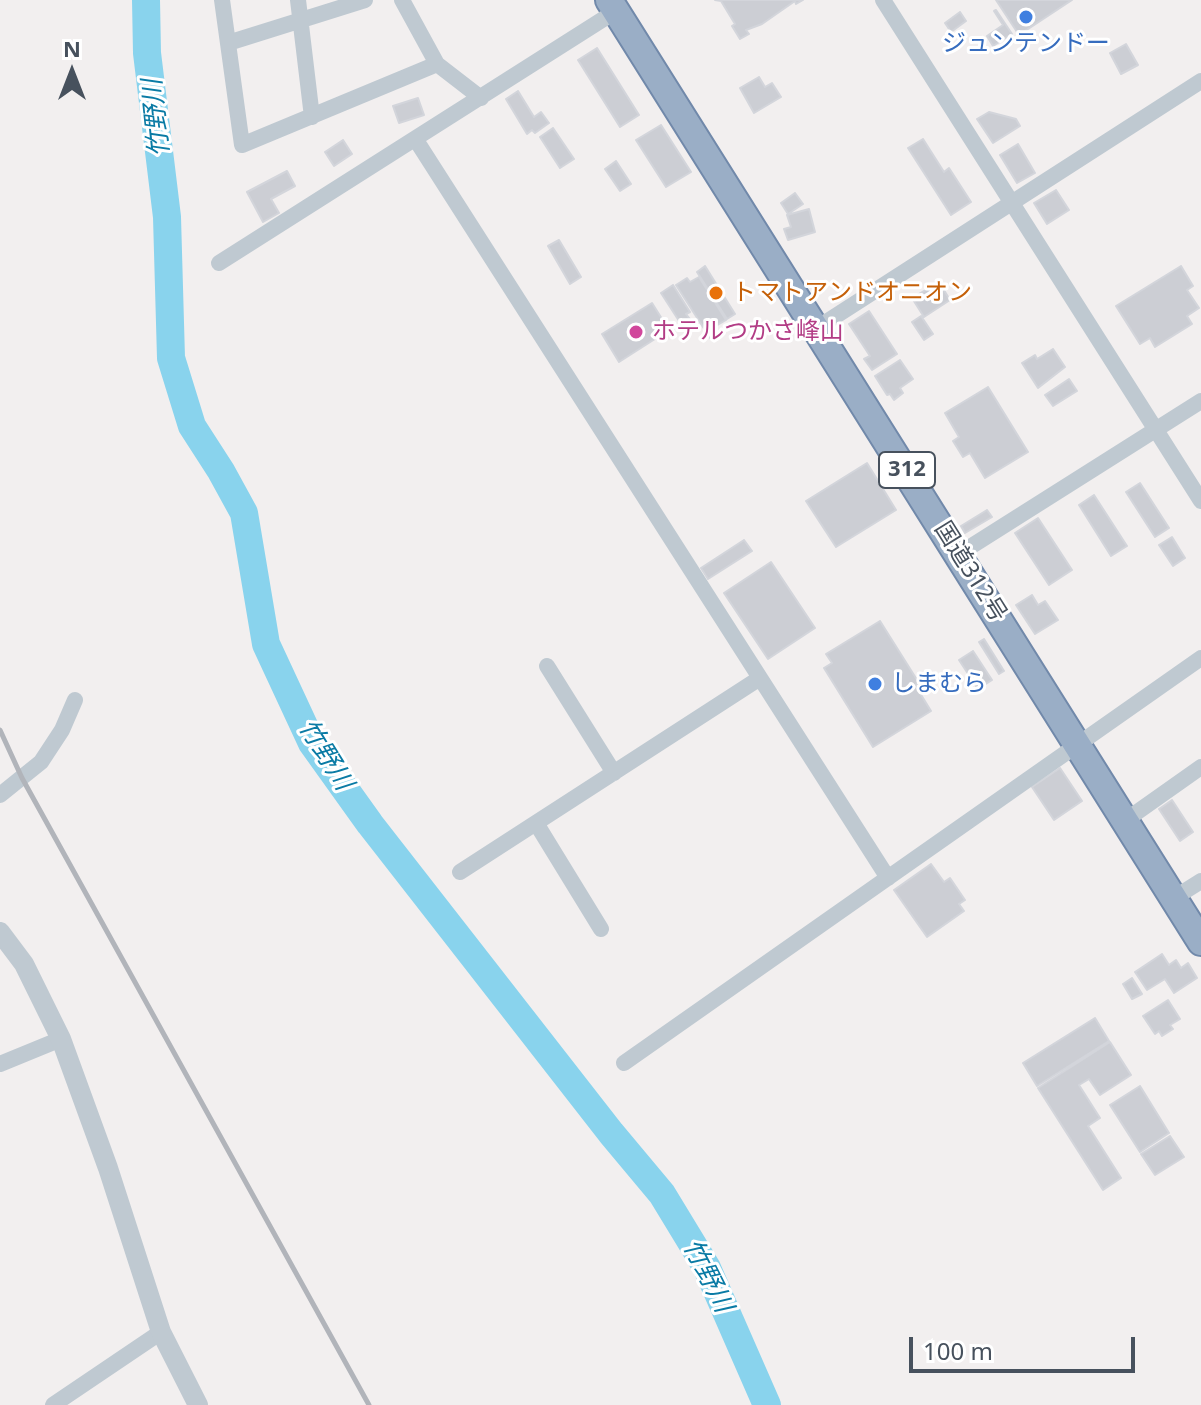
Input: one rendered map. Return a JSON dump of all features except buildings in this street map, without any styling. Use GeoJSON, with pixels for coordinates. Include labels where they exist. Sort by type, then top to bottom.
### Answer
{"type":"FeatureCollection","features":[{"type":"Feature","properties":{"kind":"highway","name":"国道312号"},"geometry":{"type":"LineString","coordinates":[[613,5],[1201,942]]}},
{"type":"Feature","properties":{"kind":"street"},"geometry":{"type":"LineString","coordinates":[[222,0],[242,145],[437,64]]}},
{"type":"Feature","properties":{"kind":"street"},"geometry":{"type":"LineString","coordinates":[[298,0],[312,117]]}},
{"type":"Feature","properties":{"kind":"street"},"geometry":{"type":"LineString","coordinates":[[228,43],[365,0]]}},
{"type":"Feature","properties":{"kind":"street"},"geometry":{"type":"LineString","coordinates":[[402,0],[437,64],[481,98]]}},
{"type":"Feature","properties":{"kind":"street"},"geometry":{"type":"LineString","coordinates":[[883,0],[1201,501]]}},
{"type":"Feature","properties":{"kind":"street"},"geometry":{"type":"LineString","coordinates":[[219,263],[481,98],[613,5]]}},
{"type":"Feature","properties":{"kind":"street"},"geometry":{"type":"LineString","coordinates":[[817,328],[1201,81]]}},
{"type":"Feature","properties":{"kind":"street"},"geometry":{"type":"LineString","coordinates":[[416,140],[888,878]]}},
{"type":"Feature","properties":{"kind":"street"},"geometry":{"type":"LineString","coordinates":[[959,554],[1201,401]]}},
{"type":"Feature","properties":{"kind":"street"},"geometry":{"type":"LineString","coordinates":[[624,1063],[1201,658]]}},
{"type":"Feature","properties":{"kind":"street"},"geometry":{"type":"LineString","coordinates":[[547,666],[614,773]]}},
{"type":"Feature","properties":{"kind":"street"},"geometry":{"type":"LineString","coordinates":[[460,872],[760,678]]}},
{"type":"Feature","properties":{"kind":"street"},"geometry":{"type":"LineString","coordinates":[[0,795],[41,762],[62,730],[75,700]]}},
{"type":"Feature","properties":{"kind":"street"},"geometry":{"type":"LineString","coordinates":[[1126,820],[1201,767]]}},
{"type":"Feature","properties":{"kind":"street"},"geometry":{"type":"LineString","coordinates":[[536,823],[601,929]]}},
{"type":"Feature","properties":{"kind":"street"},"geometry":{"type":"LineString","coordinates":[[1174,898],[1201,881]]}},
{"type":"Feature","properties":{"kind":"street"},"geometry":{"type":"LineString","coordinates":[[0,932],[24,964],[61,1039],[161,1332],[198,1405]]}},
{"type":"Feature","properties":{"kind":"street"},"geometry":{"type":"LineString","coordinates":[[0,1064],[61,1039]]}},
{"type":"Feature","properties":{"kind":"street"},"geometry":{"type":"LineString","coordinates":[[53,1405],[161,1332]]}},
{"type":"Feature","properties":{"kind":"waterway","name":"竹野川"},"geometry":{"type":"LineString","coordinates":[[146,0],[147,53],[167,217],[171,358],[192,426],[244,513],[266,644],[312,743],[370,824],[662,1194],[707,1268],[767,1405]]}},
{"type":"Feature","properties":{"kind":"railway"},"geometry":{"type":"LineString","coordinates":[[0,730],[22,778],[369,1405]]}},
{"type":"Feature","properties":{"kind":"place","name":"ジュンテンドー"},"geometry":{"type":"Point","coordinates":[1026,17]}},
{"type":"Feature","properties":{"kind":"place","name":"トマトアンドオニオン"},"geometry":{"type":"Point","coordinates":[716,293]}},
{"type":"Feature","properties":{"kind":"place","name":"ホテルつかさ峰山"},"geometry":{"type":"Point","coordinates":[636,332]}},
{"type":"Feature","properties":{"kind":"place","name":"しまむら"},"geometry":{"type":"Point","coordinates":[875,684]}}]}
